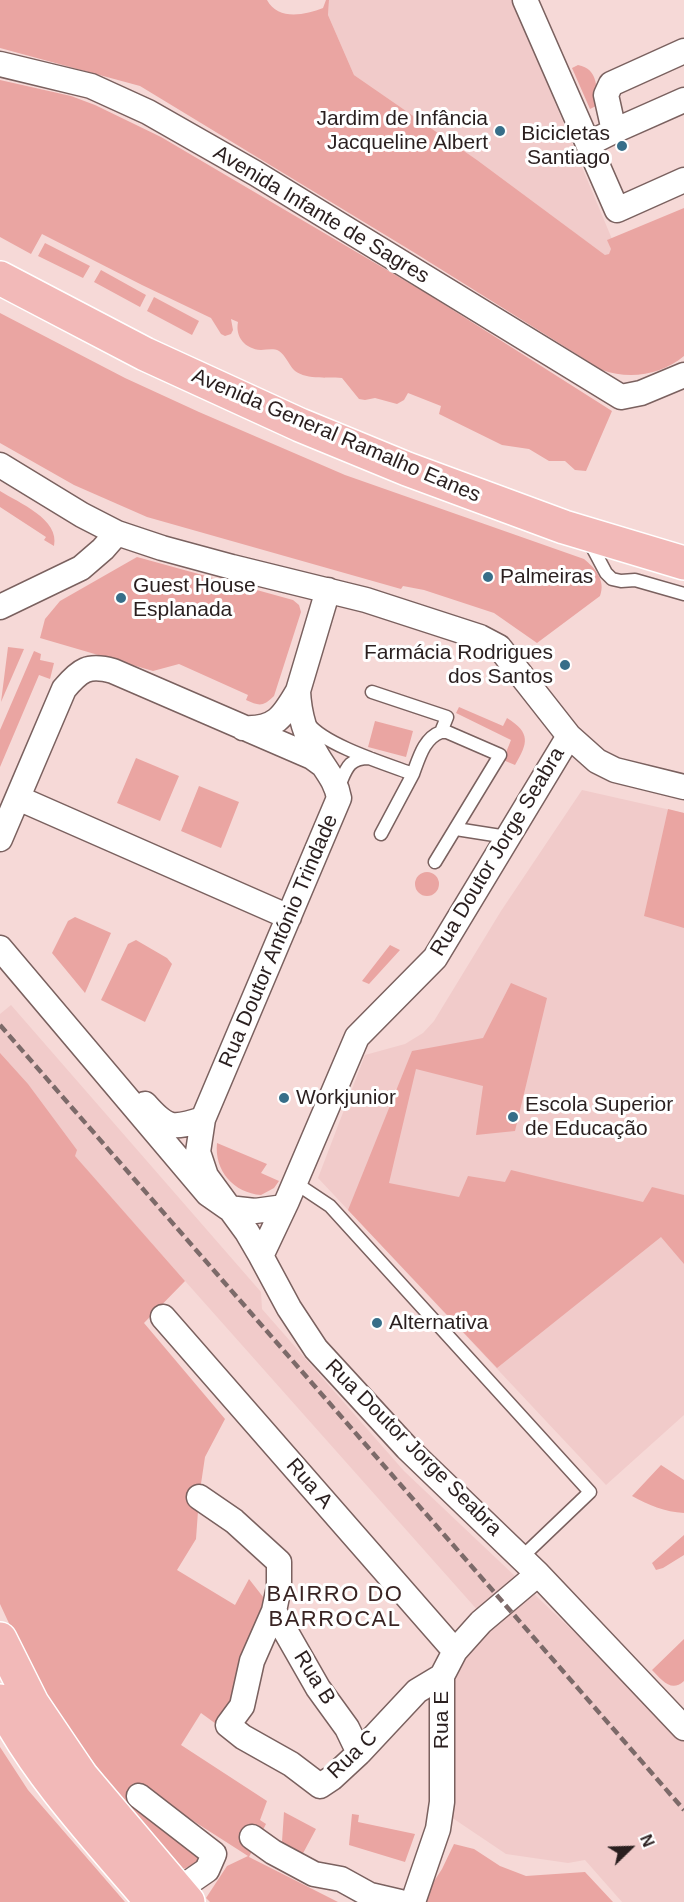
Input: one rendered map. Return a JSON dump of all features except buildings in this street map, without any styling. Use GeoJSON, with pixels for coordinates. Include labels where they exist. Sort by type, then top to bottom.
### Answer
{"type":"FeatureCollection","features":[{"type":"Feature","properties":{"kind":"main road","name":"Avenida General Ramalho Eanes"},"geometry":{"type":"LineString","coordinates":[[0,278],[145,354],[300,425],[509,508],[684,563]]}},
{"type":"Feature","properties":{"kind":"main road"},"geometry":{"type":"LineString","coordinates":[[0,1639],[32,1703],[82,1777],[172,1898]]}},
{"type":"Feature","properties":{"kind":"main road"},"geometry":{"type":"LineString","coordinates":[[0,1701],[8,1717],[60,1793],[172,1898]]}},
{"type":"Feature","properties":{"kind":"street"},"geometry":{"type":"LineString","coordinates":[[525,0],[617,210],[684,180]]}},
{"type":"Feature","properties":{"kind":"street"},"geometry":{"type":"LineString","coordinates":[[614,131],[606,95],[611,84],[684,51]]}},
{"type":"Feature","properties":{"kind":"street","name":"Avenida Infante de Sagres"},"geometry":{"type":"LineString","coordinates":[[0,64],[91,86],[148,112],[255,173],[621,397],[641,393],[684,375]]}},
{"type":"Feature","properties":{"kind":"street"},"geometry":{"type":"LineString","coordinates":[[588,144],[684,100]]}},
{"type":"Feature","properties":{"kind":"street"},"geometry":{"type":"LineString","coordinates":[[0,465],[82,515],[117,533],[232,567],[328,590],[480,637],[498,647],[569,736],[597,761],[615,770],[684,787]]}},
{"type":"Feature","properties":{"kind":"street"},"geometry":{"type":"LineString","coordinates":[[1,606],[81,567],[103,549],[117,533]]}},
{"type":"Feature","properties":{"kind":"street"},"geometry":{"type":"LineString","coordinates":[[243,728],[259,729],[268,726],[298,699],[328,590]]}},
{"type":"Feature","properties":{"kind":"street"},"geometry":{"type":"LineString","coordinates":[[0,839],[64,689],[75,676],[84,670],[99,667],[113,671],[312,758],[323,765]]}},
{"type":"Feature","properties":{"kind":"street","name":"Rua Doutor António Trindade"},"geometry":{"type":"LineString","coordinates":[[228,1208],[206,1176],[201,1164],[198,1152],[203,1119],[339,798],[333,777],[310,743],[298,699]]}},
{"type":"Feature","properties":{"kind":"street","name":"Rua Doutor Jorge Seabra"},"geometry":{"type":"LineString","coordinates":[[569,736],[435,958],[357,1037],[261,1256],[289,1308],[316,1349],[407,1448],[530,1566],[684,1727]]}},
{"type":"Feature","properties":{"kind":"street"},"geometry":{"type":"LineString","coordinates":[[18,798],[289,917]]}},
{"type":"Feature","properties":{"kind":"street"},"geometry":{"type":"LineString","coordinates":[[0,948],[197,1182],[208,1194],[228,1208],[247,1232],[261,1256]]}},
{"type":"Feature","properties":{"kind":"street"},"geometry":{"type":"LineString","coordinates":[[99,1066],[118,1072],[159,1119],[169,1125],[180,1125],[203,1119]]}},
{"type":"Feature","properties":{"kind":"street"},"geometry":{"type":"LineString","coordinates":[[228,1208],[255,1211],[284,1207]]}},
{"type":"Feature","properties":{"kind":"street","name":"Rua A"},"geometry":{"type":"LineString","coordinates":[[163,1317],[455,1651]]}},
{"type":"Feature","properties":{"kind":"street"},"geometry":{"type":"LineString","coordinates":[[199,1497],[234,1521],[279,1562],[279,1587],[274,1611]]}},
{"type":"Feature","properties":{"kind":"street","name":"Rua E"},"geometry":{"type":"LineString","coordinates":[[413,1902],[438,1829],[442,1802],[442,1676],[455,1651],[530,1566]]}},
{"type":"Feature","properties":{"kind":"street","name":"Rua C"},"geometry":{"type":"LineString","coordinates":[[274,1611],[252,1661],[242,1706],[228,1725],[243,1737],[291,1764],[320,1786],[359,1753],[417,1691],[442,1676]]}},
{"type":"Feature","properties":{"kind":"street","name":"Rua B"},"geometry":{"type":"LineString","coordinates":[[274,1611],[318,1688],[347,1728],[359,1753]]}},
{"type":"Feature","properties":{"kind":"street"},"geometry":{"type":"LineString","coordinates":[[139,1797],[214,1854],[207,1870],[172,1898]]}},
{"type":"Feature","properties":{"kind":"street"},"geometry":{"type":"LineString","coordinates":[[252,1837],[273,1852],[314,1874],[341,1879],[370,1895],[400,1902]]}},
{"type":"Feature","properties":{"kind":"lane"},"geometry":{"type":"LineString","coordinates":[[587,534],[598,559],[612,579],[635,580],[684,594]]}},
{"type":"Feature","properties":{"kind":"lane"},"geometry":{"type":"LineString","coordinates":[[372,692],[447,717],[441,732]]}},
{"type":"Feature","properties":{"kind":"lane"},"geometry":{"type":"LineString","coordinates":[[298,699],[310,726],[318,732],[338,744],[413,774]]}},
{"type":"Feature","properties":{"kind":"lane"},"geometry":{"type":"LineString","coordinates":[[381,834],[413,774],[425,745],[435,734],[447,732],[500,755],[435,862]]}},
{"type":"Feature","properties":{"kind":"lane"},"geometry":{"type":"LineString","coordinates":[[338,790],[350,763],[358,758],[374,759]]}},
{"type":"Feature","properties":{"kind":"lane"},"geometry":{"type":"LineString","coordinates":[[456,829],[507,837]]}},
{"type":"Feature","properties":{"kind":"lane"},"geometry":{"type":"LineString","coordinates":[[294,1182],[330,1206],[590,1491],[530,1566]]}},
{"type":"Feature","properties":{"kind":"shaded area"},"geometry":{"type":"Polygon","coordinates":[[[0,0],[267,0],[272,7],[285,14],[300,14],[323,8],[326,0],[329,0],[328,15],[354,75],[477,160],[605,255],[609,254],[611,249],[607,240],[684,208],[684,356],[665,368],[645,374],[623,375],[602,370],[140,86],[0,48],[0,0]]]}},
{"type":"Feature","properties":{"kind":"shaded area","name":"Jardim de Infância Jacqueline Albert"},"geometry":{"type":"Polygon","coordinates":[[[329,0],[512,0],[612,239],[608,240],[612,250],[609,255],[606,256],[477,160],[354,75],[328,15],[329,0]]]}},
{"type":"Feature","properties":{"kind":"shaded area"},"geometry":{"type":"Polygon","coordinates":[[[578,65],[590,71],[595,80],[598,105],[590,109],[572,68],[578,65]]]}},
{"type":"Feature","properties":{"kind":"shaded area"},"geometry":{"type":"Polygon","coordinates":[[[0,80],[71,96],[161,137],[426,293],[612,411],[586,471],[575,470],[565,461],[549,461],[529,449],[502,445],[439,414],[441,406],[408,393],[404,400],[397,404],[375,398],[359,399],[342,378],[316,377],[297,373],[279,351],[255,349],[246,345],[238,333],[238,322],[231,319],[233,330],[231,334],[225,336],[221,334],[211,318],[42,234],[31,254],[0,237],[0,80]]]}},
{"type":"Feature","properties":{"kind":"shaded area"},"geometry":{"type":"Polygon","coordinates":[[[45,243],[90,266],[83,278],[38,256],[45,243]]]}},
{"type":"Feature","properties":{"kind":"shaded area"},"geometry":{"type":"Polygon","coordinates":[[[101,270],[146,295],[140,307],[94,282],[101,270]]]}},
{"type":"Feature","properties":{"kind":"shaded area"},"geometry":{"type":"Polygon","coordinates":[[[154,297],[199,321],[192,335],[147,311],[154,297]]]}},
{"type":"Feature","properties":{"kind":"shaded area"},"geometry":{"type":"Polygon","coordinates":[[[0,313],[125,378],[345,475],[584,559],[595,570],[600,580],[602,585],[600,596],[537,643],[494,613],[424,590],[403,586],[401,589],[147,517],[74,485],[0,443],[0,313]]]}},
{"type":"Feature","properties":{"kind":"shaded area"},"geometry":{"type":"Polygon","coordinates":[[[0,491],[45,520],[54,536],[54,546],[44,540],[46,537],[0,507],[0,491]]]}},
{"type":"Feature","properties":{"kind":"shaded area"},"geometry":{"type":"Polygon","coordinates":[[[137,557],[293,600],[299,605],[301,612],[274,696],[264,704],[254,703],[246,700],[248,695],[179,664],[153,671],[40,638],[45,619],[60,601],[137,557]]]}},
{"type":"Feature","properties":{"kind":"shaded area"},"geometry":{"type":"Polygon","coordinates":[[[8,647],[24,649],[1,702],[8,647]]]}},
{"type":"Feature","properties":{"kind":"shaded area"},"geometry":{"type":"Polygon","coordinates":[[[34,651],[41,654],[40,660],[54,663],[50,679],[39,675],[0,767],[0,730],[34,651]]]}},
{"type":"Feature","properties":{"kind":"shaded area"},"geometry":{"type":"Polygon","coordinates":[[[459,707],[503,726],[507,718],[515,723],[524,734],[525,744],[515,765],[503,760],[511,740],[456,713],[459,707]]]}},
{"type":"Feature","properties":{"kind":"shaded area"},"geometry":{"type":"Polygon","coordinates":[[[375,721],[413,731],[406,757],[368,747],[375,721]]]}},
{"type":"Feature","properties":{"kind":"shaded area"},"geometry":{"type":"Polygon","coordinates":[[[136,758],[179,776],[160,821],[117,803],[136,758]]]}},
{"type":"Feature","properties":{"kind":"shaded area"},"geometry":{"type":"Polygon","coordinates":[[[199,786],[239,802],[221,848],[181,831],[199,786]]]}},
{"type":"Feature","properties":{"kind":"shaded area","name":"Escola Superior de Educação"},"geometry":{"type":"Polygon","coordinates":[[[582,790],[684,813],[684,1415],[606,1485],[318,1178],[365,1055],[405,1044],[423,1033],[434,1021],[501,911],[582,790]]]}},
{"type":"Feature","properties":{"kind":"shaded area"},"geometry":{"type":"Polygon","coordinates":[[[668,809],[684,813],[684,928],[644,916],[668,809]]]}},
{"type":"Feature","properties":{"kind":"shaded area"},"geometry":{"type":"Polygon","coordinates":[[[427,872],[436,875],[439,884],[436,893],[427,896],[418,893],[415,884],[418,875],[427,872]]]}},
{"type":"Feature","properties":{"kind":"shaded area"},"geometry":{"type":"Polygon","coordinates":[[[75,917],[111,933],[85,993],[52,953],[68,921],[75,917]]]}},
{"type":"Feature","properties":{"kind":"shaded area"},"geometry":{"type":"Polygon","coordinates":[[[136,940],[167,958],[172,964],[145,1022],[101,1000],[128,944],[136,940]]]}},
{"type":"Feature","properties":{"kind":"shaded area"},"geometry":{"type":"Polygon","coordinates":[[[390,945],[400,950],[369,984],[362,981],[390,945]]]}},
{"type":"Feature","properties":{"kind":"shaded area"},"geometry":{"type":"Polygon","coordinates":[[[511,983],[547,998],[515,1131],[476,1135],[483,1086],[416,1069],[389,1183],[459,1197],[468,1176],[505,1182],[511,1170],[643,1202],[652,1187],[684,1195],[684,1264],[661,1237],[497,1368],[348,1210],[412,1051],[483,1038],[511,983]]]}},
{"type":"Feature","properties":{"kind":"shaded area"},"geometry":{"type":"Polygon","coordinates":[[[11,1005],[261,1292],[262,1309],[404,1471],[684,1736],[684,1902],[622,1902],[585,1860],[568,1863],[506,1854],[451,1817],[446,1707],[456,1662],[488,1622],[74,1156],[0,1059],[0,1014],[11,1005]]]}},
{"type":"Feature","properties":{"kind":"shaded area"},"geometry":{"type":"Polygon","coordinates":[[[0,1053],[28,1084],[77,1150],[75,1156],[185,1281],[144,1323],[225,1419],[205,1457],[196,1539],[177,1570],[235,1605],[249,1579],[274,1611],[223,1729],[201,1713],[181,1745],[267,1801],[260,1820],[266,1824],[249,1857],[338,1902],[210,1902],[206,1898],[227,1866],[248,1856],[134,1783],[131,1787],[204,1854],[205,1861],[183,1869],[129,1808],[54,1711],[27,1662],[0,1604],[0,1053]]]}},
{"type":"Feature","properties":{"kind":"shaded area"},"geometry":{"type":"Polygon","coordinates":[[[217,1143],[267,1164],[261,1173],[279,1181],[274,1188],[261,1195],[242,1190],[234,1185],[222,1171],[217,1143]]]}},
{"type":"Feature","properties":{"kind":"shaded area"},"geometry":{"type":"Polygon","coordinates":[[[661,1465],[684,1480],[684,1513],[657,1507],[632,1496],[661,1465]]]}},
{"type":"Feature","properties":{"kind":"shaded area"},"geometry":{"type":"Polygon","coordinates":[[[684,1535],[684,1555],[656,1570],[652,1563],[684,1535]]]}},
{"type":"Feature","properties":{"kind":"shaded area"},"geometry":{"type":"Polygon","coordinates":[[[684,1639],[684,1681],[675,1686],[667,1684],[652,1670],[684,1639]]]}},
{"type":"Feature","properties":{"kind":"shaded area"},"geometry":{"type":"Polygon","coordinates":[[[0,1747],[28,1790],[125,1902],[0,1902],[0,1747]]]}},
{"type":"Feature","properties":{"kind":"shaded area"},"geometry":{"type":"Polygon","coordinates":[[[284,1812],[316,1829],[301,1857],[281,1856],[284,1812]]]}},
{"type":"Feature","properties":{"kind":"shaded area"},"geometry":{"type":"Polygon","coordinates":[[[352,1814],[359,1815],[358,1822],[415,1834],[405,1862],[349,1845],[352,1814]]]}},
{"type":"Feature","properties":{"kind":"shaded area"},"geometry":{"type":"Polygon","coordinates":[[[454,1844],[474,1849],[500,1866],[526,1876],[585,1872],[613,1902],[423,1902],[454,1844]]]}},
{"type":"Feature","properties":{"kind":"railway"},"geometry":{"type":"LineString","coordinates":[[0,1025],[684,1810]]}},
{"type":"Feature","properties":{"kind":"place","name":"Jardim de Infância Jacqueline Albert"},"geometry":{"type":"Point","coordinates":[500,131]}},
{"type":"Feature","properties":{"kind":"place","name":"Bicicletas Santiago"},"geometry":{"type":"Point","coordinates":[622,146]}},
{"type":"Feature","properties":{"kind":"place","name":"Palmeiras"},"geometry":{"type":"Point","coordinates":[488,577]}},
{"type":"Feature","properties":{"kind":"place","name":"Guest House Esplanada"},"geometry":{"type":"Point","coordinates":[121,598]}},
{"type":"Feature","properties":{"kind":"place","name":"Farmácia Rodrigues dos Santos"},"geometry":{"type":"Point","coordinates":[565,665]}},
{"type":"Feature","properties":{"kind":"place","name":"Workjunior"},"geometry":{"type":"Point","coordinates":[284,1098]}},
{"type":"Feature","properties":{"kind":"place","name":"Escola Superior de Educação"},"geometry":{"type":"Point","coordinates":[513,1117]}},
{"type":"Feature","properties":{"kind":"place","name":"Alternativa"},"geometry":{"type":"Point","coordinates":[377,1323]}},
{"type":"Feature","properties":{"kind":"district","name":"BAIRRO DO BARROCAL"},"geometry":{"type":"Point","coordinates":[335,1608]}}]}
